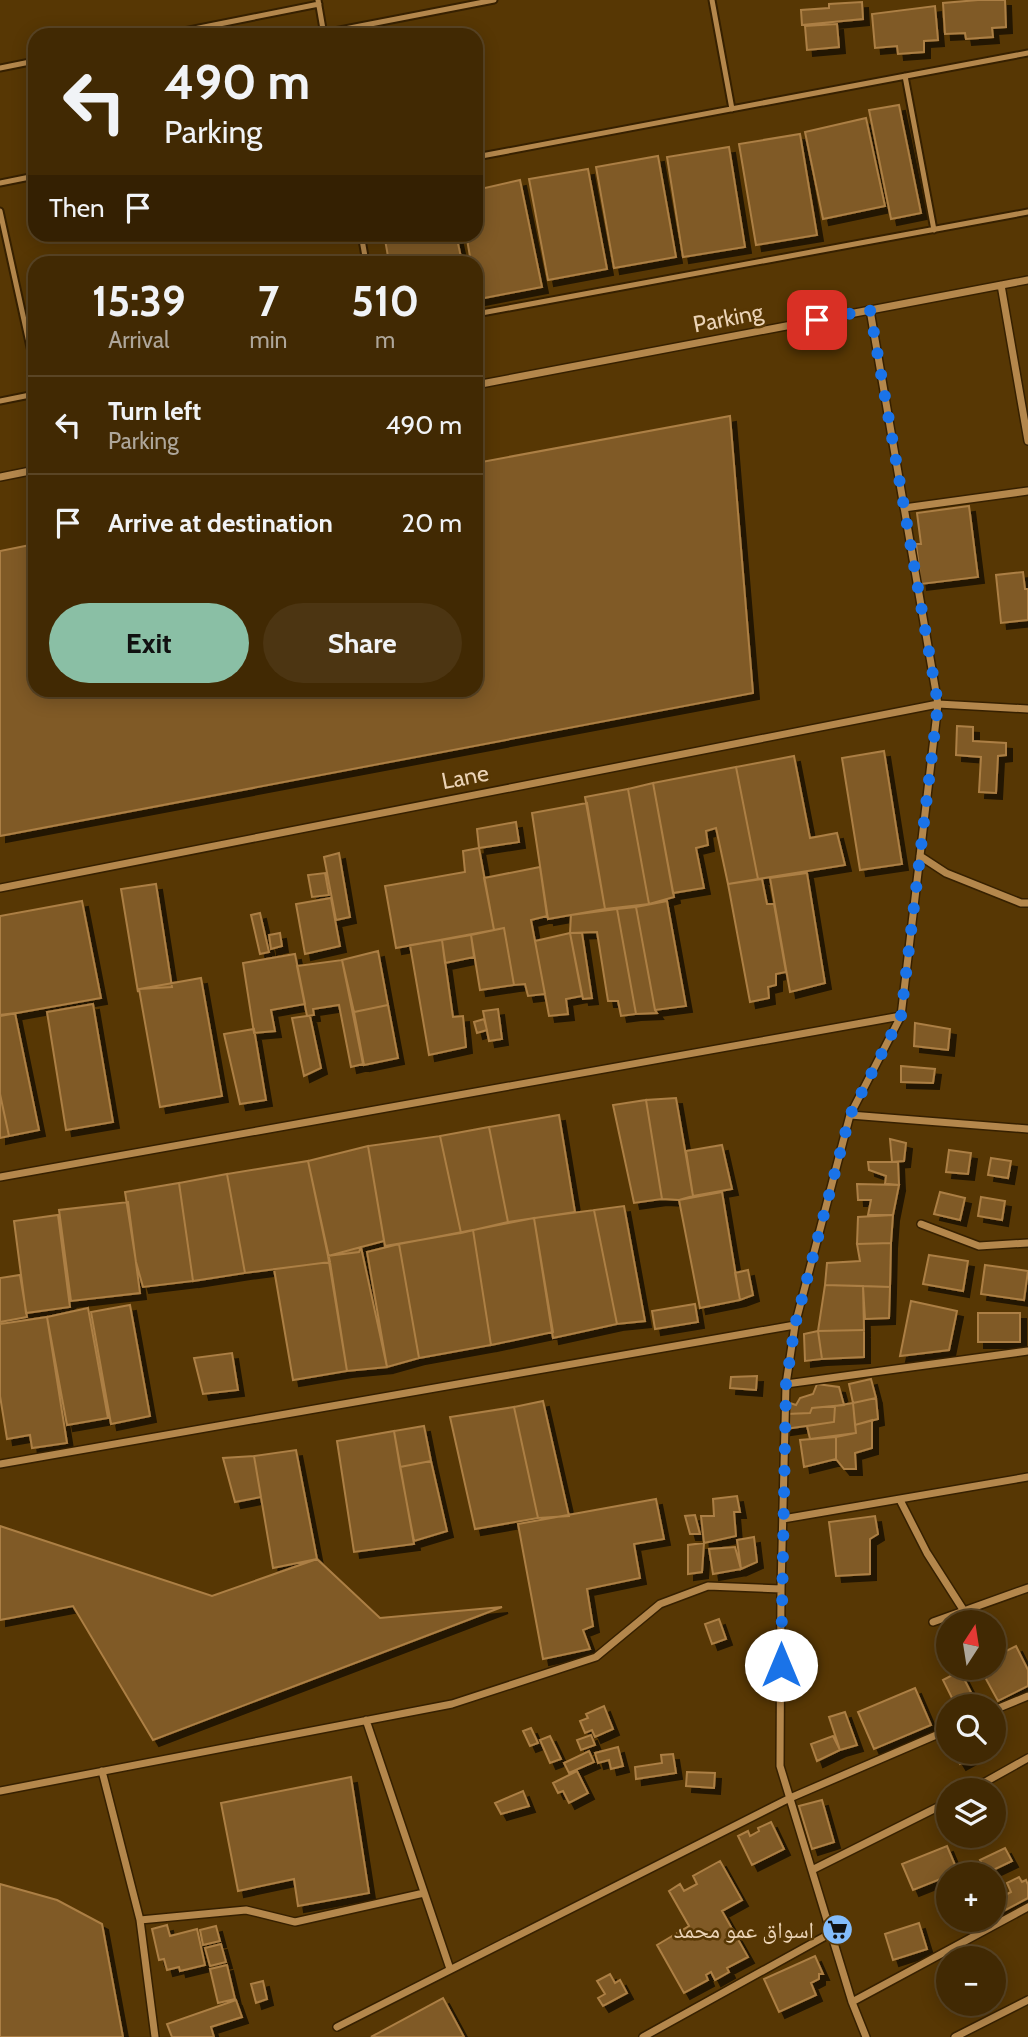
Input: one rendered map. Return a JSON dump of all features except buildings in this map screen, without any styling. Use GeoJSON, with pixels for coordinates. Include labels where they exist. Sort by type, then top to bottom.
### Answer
{"type":"FeatureCollection","features":[{"type":"Feature","properties":{"kind":"street","name":"Parking"},"geometry":{"type":"LineString","coordinates":[[483,384],[1028,280]]}},
{"type":"Feature","properties":{"kind":"street"},"geometry":{"type":"LineString","coordinates":[[1001,285],[1028,441]]}},
{"type":"Feature","properties":{"kind":"street"},"geometry":{"type":"LineString","coordinates":[[866,2037],[852,2002],[780,1766],[786,1384],[795,1325],[850,1115],[901,1016],[938,704],[870,310]]}},
{"type":"Feature","properties":{"kind":"street"},"geometry":{"type":"LineString","coordinates":[[0,477],[28,471]]}},
{"type":"Feature","properties":{"kind":"street"},"geometry":{"type":"LineString","coordinates":[[904,508],[1028,491]]}},
{"type":"Feature","properties":{"kind":"street","name":"Lane"},"geometry":{"type":"LineString","coordinates":[[0,888],[938,704],[1028,709]]}},
{"type":"Feature","properties":{"kind":"street"},"geometry":{"type":"LineString","coordinates":[[920,856],[946,873],[1021,903],[1028,903]]}},
{"type":"Feature","properties":{"kind":"street"},"geometry":{"type":"LineString","coordinates":[[0,1177],[901,1016]]}},
{"type":"Feature","properties":{"kind":"street"},"geometry":{"type":"LineString","coordinates":[[850,1115],[1028,1129]]}},
{"type":"Feature","properties":{"kind":"street"},"geometry":{"type":"LineString","coordinates":[[921,1224],[979,1246],[1028,1243]]}},
{"type":"Feature","properties":{"kind":"street"},"geometry":{"type":"LineString","coordinates":[[0,1464],[795,1325]]}},
{"type":"Feature","properties":{"kind":"street"},"geometry":{"type":"LineString","coordinates":[[786,1384],[1028,1351]]}},
{"type":"Feature","properties":{"kind":"street"},"geometry":{"type":"LineString","coordinates":[[783,1519],[1028,1477]]}},
{"type":"Feature","properties":{"kind":"street"},"geometry":{"type":"LineString","coordinates":[[900,1500],[927,1553],[963,1610]]}},
{"type":"Feature","properties":{"kind":"street"},"geometry":{"type":"LineString","coordinates":[[0,1791],[452,1704],[596,1657],[660,1604],[708,1586],[781,1589]]}},
{"type":"Feature","properties":{"kind":"street"},"geometry":{"type":"LineString","coordinates":[[967,1610],[1028,1588]]}},
{"type":"Feature","properties":{"kind":"street"},"geometry":{"type":"LineString","coordinates":[[1006,1705],[1028,1696]]}},
{"type":"Feature","properties":{"kind":"street"},"geometry":{"type":"LineString","coordinates":[[366,1720],[450,1969]]}},
{"type":"Feature","properties":{"kind":"street"},"geometry":{"type":"LineString","coordinates":[[337,2027],[790,1798],[936,1735]]}},
{"type":"Feature","properties":{"kind":"street"},"geometry":{"type":"LineString","coordinates":[[992,1778],[1028,1758]]}},
{"type":"Feature","properties":{"kind":"street"},"geometry":{"type":"LineString","coordinates":[[102,1771],[140,1920],[155,2037]]}},
{"type":"Feature","properties":{"kind":"street"},"geometry":{"type":"LineString","coordinates":[[812,1870],[936,1808]]}},
{"type":"Feature","properties":{"kind":"street"},"geometry":{"type":"LineString","coordinates":[[140,1920],[246,1910],[295,1922],[424,1893]]}},
{"type":"Feature","properties":{"kind":"street"},"geometry":{"type":"LineString","coordinates":[[852,2002],[1028,1907]]}},
{"type":"Feature","properties":{"kind":"street"},"geometry":{"type":"LineString","coordinates":[[643,2037],[831,1933]]}},
{"type":"Feature","properties":{"kind":"street"},"geometry":{"type":"LineString","coordinates":[[955,2037],[1028,2000]]}},
{"type":"Feature","properties":{"kind":"lane"},"geometry":{"type":"LineString","coordinates":[[352,28],[472,2],[494,0]]}},
{"type":"Feature","properties":{"kind":"lane"},"geometry":{"type":"LineString","coordinates":[[712,0],[732,109]]}},
{"type":"Feature","properties":{"kind":"lane"},"geometry":{"type":"LineString","coordinates":[[197,28],[318,2],[323,28]]}},
{"type":"Feature","properties":{"kind":"lane"},"geometry":{"type":"LineString","coordinates":[[483,156],[1028,53]]}},
{"type":"Feature","properties":{"kind":"lane"},"geometry":{"type":"LineString","coordinates":[[0,68],[28,62]]}},
{"type":"Feature","properties":{"kind":"lane"},"geometry":{"type":"LineString","coordinates":[[905,76],[934,230]]}},
{"type":"Feature","properties":{"kind":"lane"},"geometry":{"type":"LineString","coordinates":[[0,183],[28,177]]}},
{"type":"Feature","properties":{"kind":"lane"},"geometry":{"type":"LineString","coordinates":[[0,211],[28,338]]}},
{"type":"Feature","properties":{"kind":"lane"},"geometry":{"type":"LineString","coordinates":[[483,313],[1028,212]]}},
{"type":"Feature","properties":{"kind":"lane"},"geometry":{"type":"LineString","coordinates":[[0,401],[28,395]]}},
{"type":"Feature","properties":{"kind":"place","name":"اسواق عمو محمد"},"geometry":{"type":"Point","coordinates":[837,1930]}},
{"type":"Feature","properties":{"kind":"route"},"geometry":{"type":"LineString","coordinates":[[781,1665],[786,1384],[795,1325],[850,1115],[901,1016],[938,704],[870,310],[817,320]]}}]}
